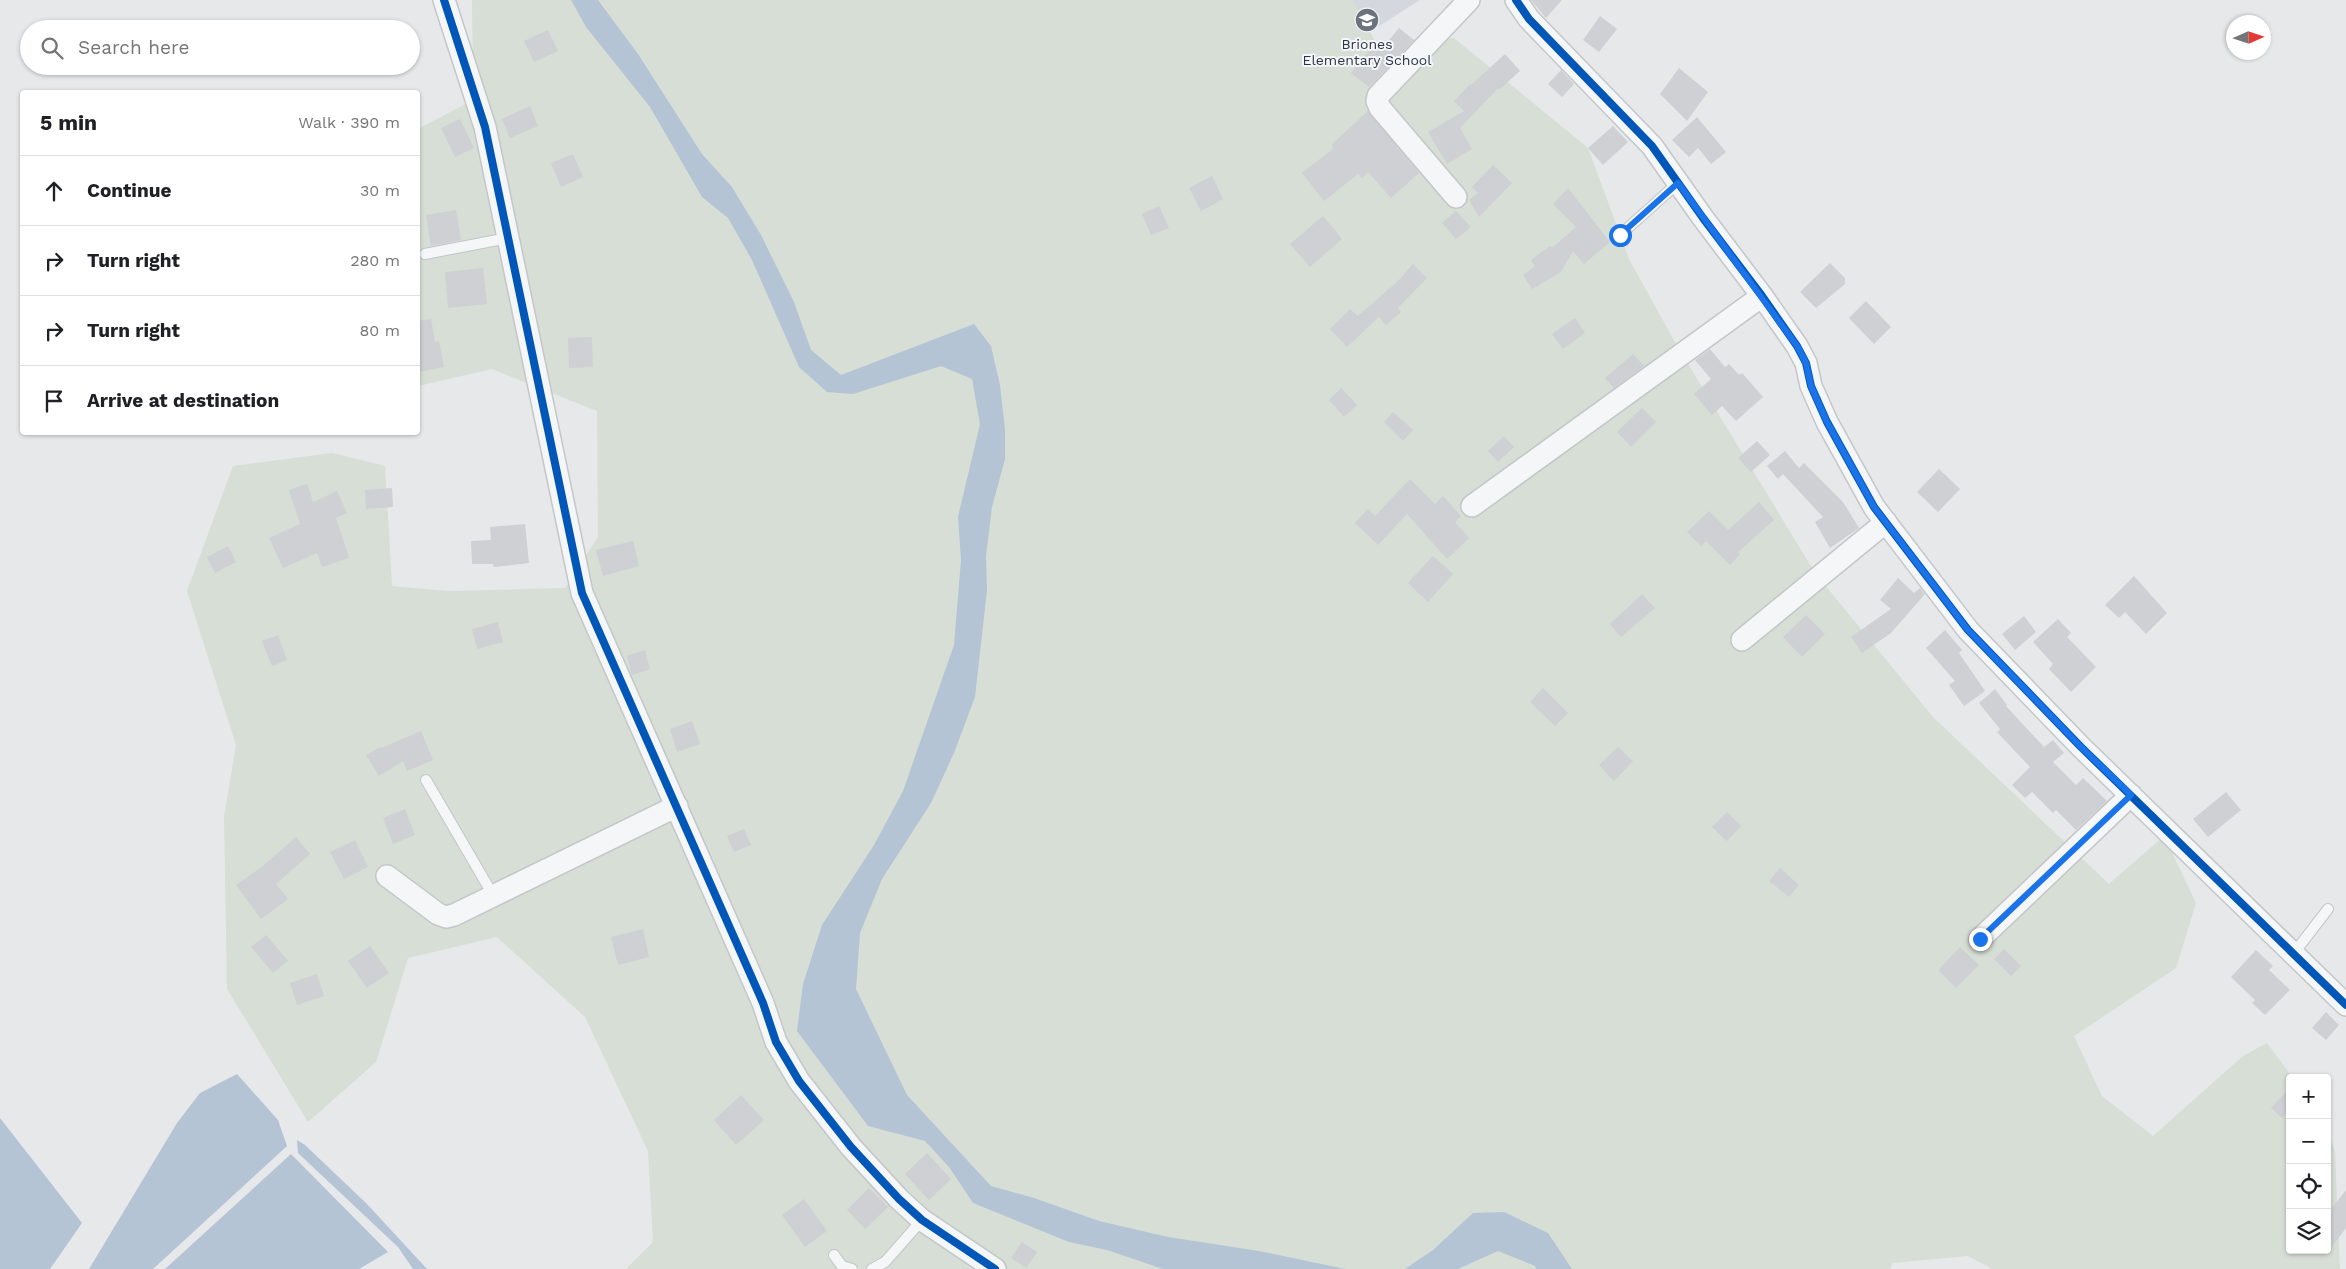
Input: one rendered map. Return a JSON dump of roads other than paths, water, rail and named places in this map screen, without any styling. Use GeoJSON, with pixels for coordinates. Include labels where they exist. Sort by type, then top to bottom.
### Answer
{"type":"FeatureCollection","features":[{"type":"Feature","properties":{"kind":"street"},"geometry":{"type":"LineString","coordinates":[[444,0],[485,126],[582,593],[763,1003],[776,1042],[798,1081],[852,1147],[899,1199],[922,1220],[995,1269]]}},
{"type":"Feature","properties":{"kind":"street"},"geometry":{"type":"LineString","coordinates":[[1456,197],[1380,108],[1377,101],[1378,96],[1469,0]]}},
{"type":"Feature","properties":{"kind":"street"},"geometry":{"type":"LineString","coordinates":[[1516,0],[1529,19],[1652,146],[1762,296],[1797,346],[1806,363],[1811,386],[1827,422],[1874,507],[1968,630],[2081,747],[2346,1005]]}},
{"type":"Feature","properties":{"kind":"street"},"geometry":{"type":"LineString","coordinates":[[1472,506],[1762,296]]}},
{"type":"Feature","properties":{"kind":"street"},"geometry":{"type":"LineString","coordinates":[[1742,640],[1886,522]]}},
{"type":"Feature","properties":{"kind":"street"},"geometry":{"type":"LineString","coordinates":[[1980,939],[2131,795]]}},
{"type":"Feature","properties":{"kind":"street"},"geometry":{"type":"LineString","coordinates":[[386,876],[438,914],[446,917],[454,915],[677,806]]}},
{"type":"Feature","properties":{"kind":"lane"},"geometry":{"type":"LineString","coordinates":[[1620,235],[1678,183]]}},
{"type":"Feature","properties":{"kind":"lane"},"geometry":{"type":"LineString","coordinates":[[425,254],[508,238]]}},
{"type":"Feature","properties":{"kind":"lane"},"geometry":{"type":"LineString","coordinates":[[426,780],[493,896]]}},
{"type":"Feature","properties":{"kind":"lane"},"geometry":{"type":"LineString","coordinates":[[2294,953],[2328,909]]}},
{"type":"Feature","properties":{"kind":"lane"},"geometry":{"type":"LineString","coordinates":[[872,1269],[885,1262],[922,1220]]}},
{"type":"Feature","properties":{"kind":"lane"},"geometry":{"type":"LineString","coordinates":[[834,1255],[842,1266],[852,1269]]}},
{"type":"Feature","properties":{"kind":"water"},"geometry":{"type":"Polygon","coordinates":[[[571,0],[598,0],[638,54],[702,154],[732,187],[761,235],[794,302],[811,350],[841,375],[974,324],[991,346],[1000,385],[1005,429],[1005,459],[992,507],[986,556],[987,590],[975,697],[954,753],[931,803],[882,879],[860,933],[856,989],[907,1095],[991,1186],[1034,1198],[1099,1221],[1168,1237],[1259,1251],[1345,1269],[1163,1269],[1107,1250],[1069,1242],[973,1203],[949,1167],[925,1141],[868,1126],[797,1031],[803,984],[822,925],[874,845],[903,791],[954,645],[961,560],[958,517],[980,424],[972,379],[941,366],[853,394],[827,392],[799,367],[752,260],[728,218],[702,197],[650,107],[586,27],[571,0]]]}},
{"type":"Feature","properties":{"kind":"water"},"geometry":{"type":"Polygon","coordinates":[[[237,1074],[278,1120],[287,1146],[153,1269],[89,1269],[177,1123],[200,1093],[237,1074]]]}},
{"type":"Feature","properties":{"kind":"water"},"geometry":{"type":"Polygon","coordinates":[[[0,1118],[82,1223],[50,1269],[0,1269],[0,1118]]]}},
{"type":"Feature","properties":{"kind":"water"},"geometry":{"type":"Polygon","coordinates":[[[297,1140],[305,1145],[367,1204],[427,1269],[413,1269],[398,1247],[298,1153],[297,1140]]]}},
{"type":"Feature","properties":{"kind":"water"},"geometry":{"type":"Polygon","coordinates":[[[291,1154],[388,1252],[359,1269],[165,1269],[291,1154]]]}},
{"type":"Feature","properties":{"kind":"water"},"geometry":{"type":"Polygon","coordinates":[[[1504,1212],[1548,1233],[1572,1269],[1536,1269],[1535,1266],[1498,1251],[1458,1269],[1405,1269],[1433,1250],[1473,1213],[1504,1212]]]}},
{"type":"Feature","properties":{"kind":"place","name":"Briones Elementary School"},"geometry":{"type":"Point","coordinates":[1367,20]}}]}
